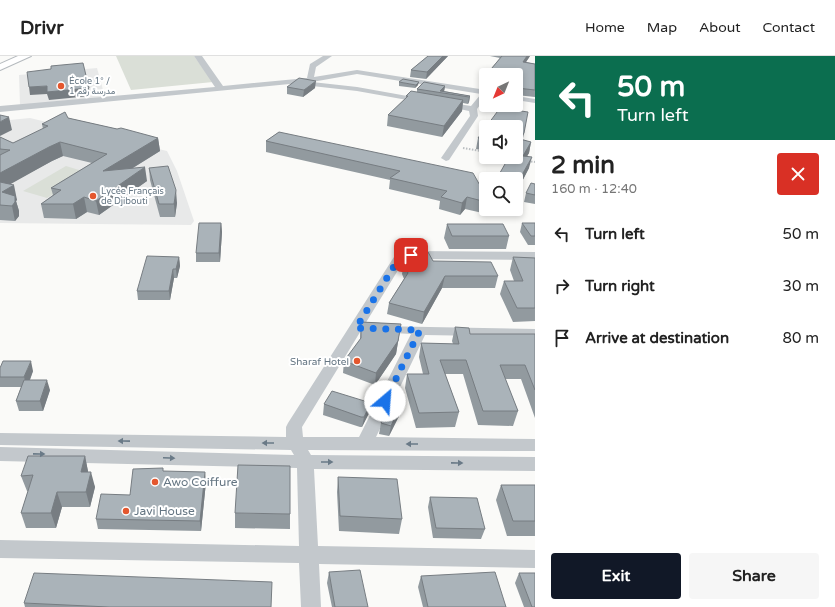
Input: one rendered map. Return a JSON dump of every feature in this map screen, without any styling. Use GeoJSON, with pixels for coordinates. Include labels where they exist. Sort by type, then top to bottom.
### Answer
{"type":"FeatureCollection","features":[{"type":"Feature","properties":{"kind":"main road"},"geometry":{"type":"LineString","coordinates":[[0,67],[26,56]]}},
{"type":"Feature","properties":{"kind":"street"},"geometry":{"type":"LineString","coordinates":[[198,56],[220,88]]}},
{"type":"Feature","properties":{"kind":"street"},"geometry":{"type":"LineString","coordinates":[[310,80],[313,66],[328,56]]}},
{"type":"Feature","properties":{"kind":"street"},"geometry":{"type":"LineString","coordinates":[[0,109],[297,82],[357,72],[479,91]]}},
{"type":"Feature","properties":{"kind":"street"},"geometry":{"type":"LineString","coordinates":[[297,82],[357,89],[473,109]]}},
{"type":"Feature","properties":{"kind":"street"},"geometry":{"type":"LineString","coordinates":[[523,99],[535,101]]}},
{"type":"Feature","properties":{"kind":"street"},"geometry":{"type":"LineString","coordinates":[[446,158],[474,116],[473,109],[479,101]]}},
{"type":"Feature","properties":{"kind":"street"},"geometry":{"type":"LineString","coordinates":[[310,607],[310,554],[305,462],[294,435],[294,427],[398,260],[404,256],[411,255],[535,256]]}},
{"type":"Feature","properties":{"kind":"street"},"geometry":{"type":"LineString","coordinates":[[356,328],[535,333]]}},
{"type":"Feature","properties":{"kind":"street"},"geometry":{"type":"LineString","coordinates":[[364,444],[420,330]]}},
{"type":"Feature","properties":{"kind":"street"},"geometry":{"type":"LineString","coordinates":[[0,439],[297,444],[535,445]]}},
{"type":"Feature","properties":{"kind":"street"},"geometry":{"type":"LineString","coordinates":[[0,454],[305,462],[535,464]]}},
{"type":"Feature","properties":{"kind":"street"},"geometry":{"type":"LineString","coordinates":[[0,549],[535,559]]}},
{"type":"Feature","properties":{"kind":"path"},"geometry":{"type":"LineString","coordinates":[[455,146],[479,151]]}},
{"type":"Feature","properties":{"kind":"path"},"geometry":{"type":"LineString","coordinates":[[523,159],[535,162]]}},
{"type":"Feature","properties":{"kind":"shaded area"},"geometry":{"type":"Polygon","coordinates":[[[116,56],[194,56],[213,82],[131,90],[116,56]]]}},
{"type":"Feature","properties":{"kind":"shaded area","name":"École 1° / مدرسة رقم 1"},"geometry":{"type":"Polygon","coordinates":[[[97,68],[105,97],[20,105],[19,75],[97,68]]]}},
{"type":"Feature","properties":{"kind":"shaded area","name":"Lycée Français de Djibouti"},"geometry":{"type":"Polygon","coordinates":[[[30,118],[167,151],[177,171],[194,221],[191,225],[0,223],[0,121],[30,118]]]}},
{"type":"Feature","properties":{"kind":"shaded area"},"geometry":{"type":"Polygon","coordinates":[[[66,166],[89,173],[47,198],[23,191],[66,166]]]}},
{"type":"Feature","properties":{"kind":"building"},"geometry":{"type":"Polygon","coordinates":[[[428,56],[443,56],[427,72],[411,70],[428,56]]]}},
{"type":"Feature","properties":{"kind":"building"},"geometry":{"type":"Polygon","coordinates":[[[502,56],[527,56],[523,62],[535,64],[535,90],[523,89],[523,68],[492,68],[502,56]]]}},
{"type":"Feature","properties":{"kind":"building"},"geometry":{"type":"Polygon","coordinates":[[[83,63],[89,88],[47,92],[47,86],[29,87],[27,72],[51,69],[51,66],[83,63]]]}},
{"type":"Feature","properties":{"kind":"building"},"geometry":{"type":"Polygon","coordinates":[[[299,78],[316,81],[304,90],[287,87],[299,78]]]}},
{"type":"Feature","properties":{"kind":"building"},"geometry":{"type":"Polygon","coordinates":[[[403,79],[419,82],[416,85],[399,82],[403,79]]]}},
{"type":"Feature","properties":{"kind":"building"},"geometry":{"type":"Polygon","coordinates":[[[424,82],[445,86],[440,91],[470,96],[417,89],[424,82]]]}},
{"type":"Feature","properties":{"kind":"building"},"geometry":{"type":"Polygon","coordinates":[[[411,91],[463,100],[444,126],[388,115],[408,96],[406,96],[411,91]]]}},
{"type":"Feature","properties":{"kind":"building"},"geometry":{"type":"Polygon","coordinates":[[[65,112],[68,118],[117,129],[121,128],[158,138],[103,171],[145,167],[96,201],[84,197],[73,204],[41,204],[61,190],[51,188],[107,154],[60,142],[0,173],[0,155],[10,150],[0,149],[0,137],[13,143],[48,126],[42,124],[65,112]]]}},
{"type":"Feature","properties":{"kind":"building"},"geometry":{"type":"Polygon","coordinates":[[[497,112],[528,112],[523,134],[523,120],[491,120],[497,112]]]}},
{"type":"Feature","properties":{"kind":"building"},"geometry":{"type":"Polygon","coordinates":[[[0,115],[9,117],[0,122],[0,115]]]}},
{"type":"Feature","properties":{"kind":"building"},"geometry":{"type":"Polygon","coordinates":[[[279,132],[473,173],[479,184],[479,200],[467,197],[462,203],[441,197],[447,191],[390,178],[400,171],[266,141],[279,132]]]}},
{"type":"Feature","properties":{"kind":"building"},"geometry":{"type":"Polygon","coordinates":[[[523,140],[531,142],[523,156],[523,140]]]}},
{"type":"Feature","properties":{"kind":"building"},"geometry":{"type":"Polygon","coordinates":[[[523,156],[532,157],[523,173],[500,172],[505,164],[523,164],[523,156]]]}},
{"type":"Feature","properties":{"kind":"building"},"geometry":{"type":"Polygon","coordinates":[[[168,166],[176,190],[174,204],[159,204],[149,168],[168,166]]]}},
{"type":"Feature","properties":{"kind":"building"},"geometry":{"type":"Polygon","coordinates":[[[0,182],[14,185],[2,192],[15,196],[15,202],[12,206],[0,205],[0,182]]]}},
{"type":"Feature","properties":{"kind":"building"},"geometry":{"type":"Polygon","coordinates":[[[531,183],[535,184],[535,195],[526,193],[531,183]]]}},
{"type":"Feature","properties":{"kind":"building"},"geometry":{"type":"Polygon","coordinates":[[[199,223],[221,223],[219,253],[196,253],[199,223]]]}},
{"type":"Feature","properties":{"kind":"building"},"geometry":{"type":"Polygon","coordinates":[[[522,223],[535,223],[535,236],[531,236],[522,223]]]}},
{"type":"Feature","properties":{"kind":"building"},"geometry":{"type":"Polygon","coordinates":[[[447,224],[503,224],[509,236],[452,236],[447,224]]]}},
{"type":"Feature","properties":{"kind":"building"},"geometry":{"type":"Polygon","coordinates":[[[410,252],[428,252],[433,261],[491,262],[498,276],[445,276],[424,312],[389,303],[408,273],[404,263],[415,262],[410,252]]]}},
{"type":"Feature","properties":{"kind":"building"},"geometry":{"type":"Polygon","coordinates":[[[147,256],[179,257],[176,269],[173,269],[169,291],[137,291],[147,256]]]}},
{"type":"Feature","properties":{"kind":"building"},"geometry":{"type":"Polygon","coordinates":[[[513,257],[535,258],[535,308],[517,308],[504,281],[523,281],[513,257]]]}},
{"type":"Feature","properties":{"kind":"building"},"geometry":{"type":"Polygon","coordinates":[[[361,322],[401,324],[398,341],[376,373],[344,361],[361,338],[361,322]]]}},
{"type":"Feature","properties":{"kind":"building"},"geometry":{"type":"Polygon","coordinates":[[[455,327],[469,328],[470,334],[535,334],[535,390],[525,365],[500,365],[518,411],[483,411],[466,360],[440,360],[459,412],[419,413],[407,374],[429,374],[421,343],[459,344],[455,327]]]}},
{"type":"Feature","properties":{"kind":"building"},"geometry":{"type":"Polygon","coordinates":[[[3,361],[31,361],[24,377],[0,377],[0,368],[3,361]]]}},
{"type":"Feature","properties":{"kind":"building"},"geometry":{"type":"Polygon","coordinates":[[[24,380],[47,380],[40,401],[16,401],[24,380]]]}},
{"type":"Feature","properties":{"kind":"building"},"geometry":{"type":"Polygon","coordinates":[[[332,391],[371,403],[364,417],[324,404],[332,391]]]}},
{"type":"Feature","properties":{"kind":"building"},"geometry":{"type":"Polygon","coordinates":[[[392,401],[401,404],[391,426],[381,423],[392,401]]]}},
{"type":"Feature","properties":{"kind":"building"},"geometry":{"type":"Polygon","coordinates":[[[28,456],[85,456],[81,472],[91,472],[86,492],[57,492],[51,513],[21,513],[33,475],[21,476],[28,456]]]}},
{"type":"Feature","properties":{"kind":"building"},"geometry":{"type":"Polygon","coordinates":[[[238,465],[290,466],[290,514],[235,513],[238,465]]]}},
{"type":"Feature","properties":{"kind":"building"},"geometry":{"type":"Polygon","coordinates":[[[163,468],[163,471],[205,472],[200,521],[96,519],[101,494],[130,495],[133,469],[163,468]]]}},
{"type":"Feature","properties":{"kind":"building"},"geometry":{"type":"Polygon","coordinates":[[[338,477],[397,479],[402,519],[340,516],[338,477]]]}},
{"type":"Feature","properties":{"kind":"building"},"geometry":{"type":"Polygon","coordinates":[[[501,485],[535,485],[535,521],[513,521],[501,485]]]}},
{"type":"Feature","properties":{"kind":"building"},"geometry":{"type":"Polygon","coordinates":[[[430,497],[477,498],[485,529],[436,528],[430,497]]]}},
{"type":"Feature","properties":{"kind":"building"},"geometry":{"type":"Polygon","coordinates":[[[360,570],[368,607],[335,607],[329,572],[360,570]]]}},
{"type":"Feature","properties":{"kind":"building"},"geometry":{"type":"Polygon","coordinates":[[[495,572],[506,607],[428,607],[421,576],[495,572]]]}},
{"type":"Feature","properties":{"kind":"building"},"geometry":{"type":"Polygon","coordinates":[[[34,573],[272,582],[271,607],[109,607],[24,603],[34,573]]]}},
{"type":"Feature","properties":{"kind":"building"},"geometry":{"type":"Polygon","coordinates":[[[519,573],[535,573],[535,607],[532,607],[519,573]]]}},
{"type":"Feature","properties":{"kind":"place","name":"École 1° / مدرسة رقم 1"},"geometry":{"type":"Point","coordinates":[61,86]}},
{"type":"Feature","properties":{"kind":"place","name":"Lycée Français de Djibouti"},"geometry":{"type":"Point","coordinates":[93,196]}},
{"type":"Feature","properties":{"kind":"place","name":"Sharaf Hotel"},"geometry":{"type":"Point","coordinates":[357,361]}},
{"type":"Feature","properties":{"kind":"place","name":"Awo Coiffure"},"geometry":{"type":"Point","coordinates":[155,482]}},
{"type":"Feature","properties":{"kind":"place","name":"Javi House"},"geometry":{"type":"Point","coordinates":[126,511]}},
{"type":"Feature","properties":{"kind":"route"},"geometry":{"type":"LineString","coordinates":[[385,401],[420,330],[356,328],[398,260],[404,256],[411,255]]}}]}
